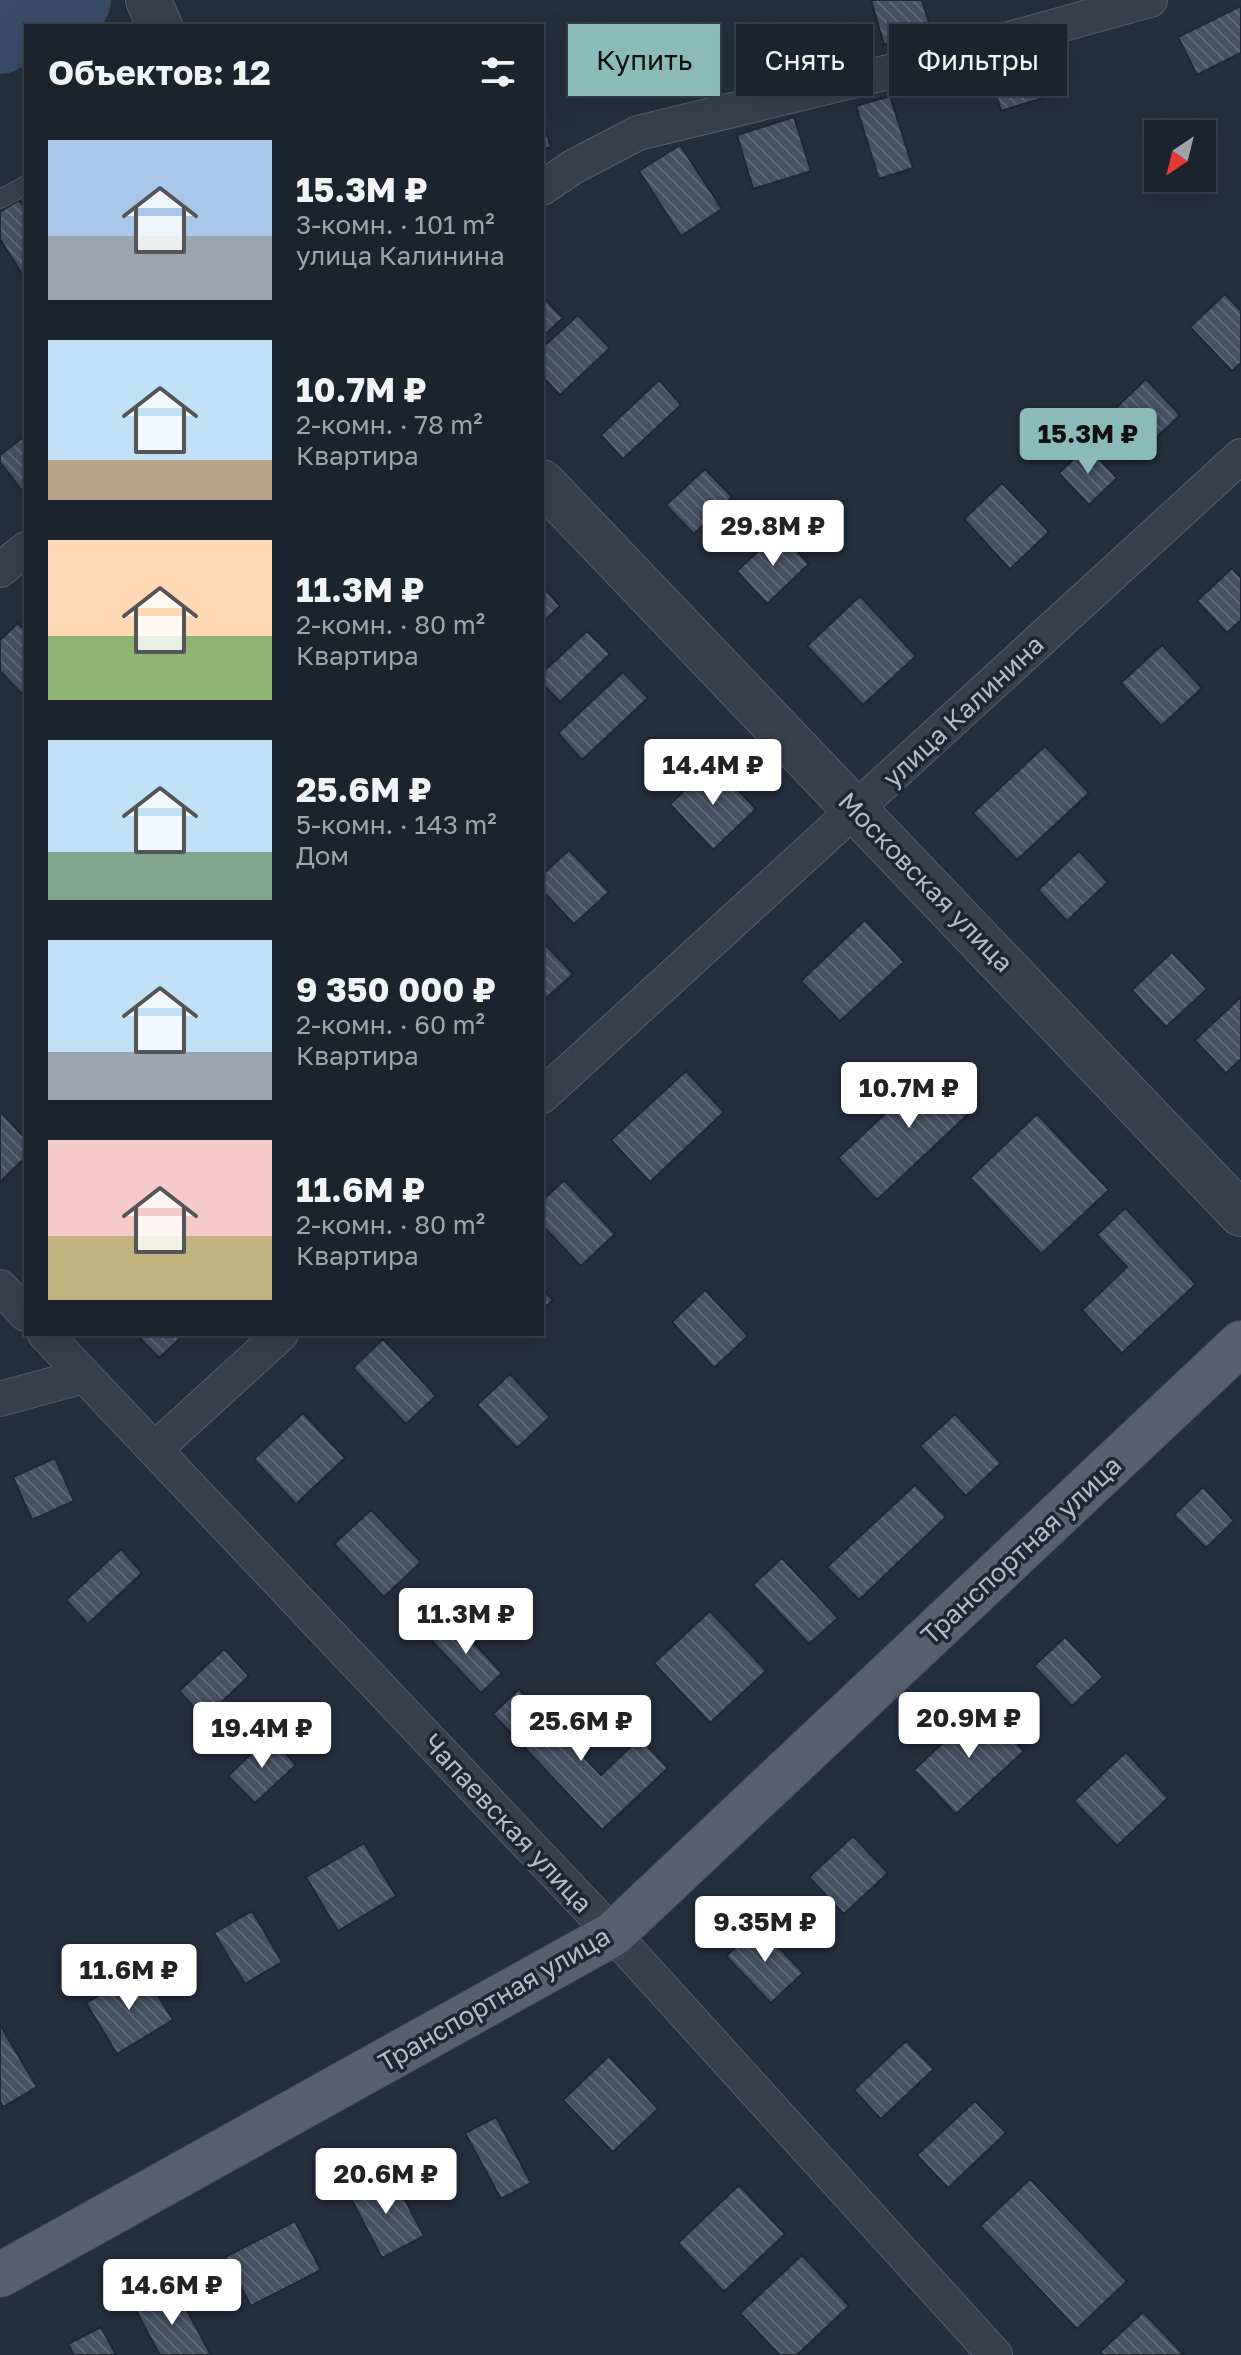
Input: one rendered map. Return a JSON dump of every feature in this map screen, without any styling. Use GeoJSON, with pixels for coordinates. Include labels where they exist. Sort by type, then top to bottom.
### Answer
{"type":"FeatureCollection","features":[{"type":"Feature","properties":{"kind":"main road","name":"Транспортная улица"},"geometry":{"type":"LineString","coordinates":[[0,2275],[613,1934],[1241,1343]]}},
{"type":"Feature","properties":{"kind":"street"},"geometry":{"type":"LineString","coordinates":[[148,0],[159,24]]}},
{"type":"Feature","properties":{"kind":"street"},"geometry":{"type":"LineString","coordinates":[[544,187],[573,167],[638,133],[897,70],[1150,0]]}},
{"type":"Feature","properties":{"kind":"street","name":"улица Калинина"},"geometry":{"type":"LineString","coordinates":[[544,1094],[1241,456]]}},
{"type":"Feature","properties":{"kind":"street","name":"Московская улица"},"geometry":{"type":"LineString","coordinates":[[544,484],[1241,1214]]}},
{"type":"Feature","properties":{"kind":"street"},"geometry":{"type":"LineString","coordinates":[[0,570],[24,551]]}},
{"type":"Feature","properties":{"kind":"street"},"geometry":{"type":"LineString","coordinates":[[0,1287],[24,1312]]}},
{"type":"Feature","properties":{"kind":"street","name":"Чапаевская улица"},"geometry":{"type":"LineString","coordinates":[[47,1336],[613,1934],[995,2355]]}},
{"type":"Feature","properties":{"kind":"street"},"geometry":{"type":"LineString","coordinates":[[155,1449],[279,1336]]}},
{"type":"Feature","properties":{"kind":"street"},"geometry":{"type":"LineString","coordinates":[[0,1399],[84,1376]]}},
{"type":"Feature","properties":{"kind":"lane"},"geometry":{"type":"LineString","coordinates":[[0,199],[24,186]]}},
{"type":"Feature","properties":{"kind":"building"},"geometry":{"type":"Polygon","coordinates":[[[871,0],[922,0],[929,24],[889,24],[889,43],[884,45],[871,0]]]}},
{"type":"Feature","properties":{"kind":"building"},"geometry":{"type":"Polygon","coordinates":[[[1241,6],[1241,53],[1197,75],[1178,37],[1241,6]]]}},
{"type":"Feature","properties":{"kind":"building"},"geometry":{"type":"Polygon","coordinates":[[[890,96],[913,168],[879,179],[856,106],[890,96]]]}},
{"type":"Feature","properties":{"kind":"building"},"geometry":{"type":"Polygon","coordinates":[[[996,96],[1050,96],[1001,111],[996,96]]]}},
{"type":"Feature","properties":{"kind":"building"},"geometry":{"type":"Polygon","coordinates":[[[794,117],[811,171],[753,189],[737,135],[794,117]]]}},
{"type":"Feature","properties":{"kind":"building"},"geometry":{"type":"Polygon","coordinates":[[[544,126],[551,147],[544,149],[544,126]]]}},
{"type":"Feature","properties":{"kind":"building"},"geometry":{"type":"Polygon","coordinates":[[[680,145],[722,209],[681,236],[639,171],[680,145]]]}},
{"type":"Feature","properties":{"kind":"building"},"geometry":{"type":"Polygon","coordinates":[[[19,200],[24,208],[22,274],[0,239],[0,212],[19,200]]]}},
{"type":"Feature","properties":{"kind":"building"},"geometry":{"type":"Polygon","coordinates":[[[1225,294],[1241,311],[1241,363],[1232,371],[1190,327],[1225,294]]]}},
{"type":"Feature","properties":{"kind":"building"},"geometry":{"type":"Polygon","coordinates":[[[544,298],[563,318],[544,335],[544,298]]]}},
{"type":"Feature","properties":{"kind":"building"},"geometry":{"type":"Polygon","coordinates":[[[578,315],[610,348],[560,395],[544,378],[544,346],[578,315]]]}},
{"type":"Feature","properties":{"kind":"building"},"geometry":{"type":"Polygon","coordinates":[[[1146,379],[1180,415],[1131,462],[1097,426],[1146,379]]]}},
{"type":"Feature","properties":{"kind":"building"},"geometry":{"type":"Polygon","coordinates":[[[659,380],[681,405],[623,459],[601,435],[659,380]]]}},
{"type":"Feature","properties":{"kind":"building"},"geometry":{"type":"Polygon","coordinates":[[[24,437],[24,493],[0,462],[0,455],[24,437]]]}},
{"type":"Feature","properties":{"kind":"building"},"geometry":{"type":"Polygon","coordinates":[[[1087,446],[1117,478],[1089,505],[1059,473],[1087,446]]]}},
{"type":"Feature","properties":{"kind":"building"},"geometry":{"type":"Polygon","coordinates":[[[705,469],[732,497],[694,534],[666,505],[705,469]]]}},
{"type":"Feature","properties":{"kind":"building"},"geometry":{"type":"Polygon","coordinates":[[[1002,483],[1049,532],[1010,569],[964,519],[1002,483]]]}},
{"type":"Feature","properties":{"kind":"building"},"geometry":{"type":"Polygon","coordinates":[[[779,532],[809,564],[767,604],[737,571],[779,532]]]}},
{"type":"Feature","properties":{"kind":"building"},"geometry":{"type":"Polygon","coordinates":[[[1232,568],[1241,578],[1241,620],[1227,633],[1197,601],[1232,568]]]}},
{"type":"Feature","properties":{"kind":"building"},"geometry":{"type":"Polygon","coordinates":[[[544,588],[560,606],[544,621],[544,588]]]}},
{"type":"Feature","properties":{"kind":"building"},"geometry":{"type":"Polygon","coordinates":[[[860,596],[916,656],[863,705],[807,646],[860,596]]]}},
{"type":"Feature","properties":{"kind":"building"},"geometry":{"type":"Polygon","coordinates":[[[18,623],[24,630],[24,696],[0,671],[0,640],[18,623]]]}},
{"type":"Feature","properties":{"kind":"building"},"geometry":{"type":"Polygon","coordinates":[[[587,631],[610,654],[560,702],[544,685],[544,671],[587,631]]]}},
{"type":"Feature","properties":{"kind":"building"},"geometry":{"type":"Polygon","coordinates":[[[1162,645],[1202,688],[1161,726],[1121,683],[1162,645]]]}},
{"type":"Feature","properties":{"kind":"building"},"geometry":{"type":"Polygon","coordinates":[[[623,672],[648,698],[582,760],[558,733],[623,672]]]}},
{"type":"Feature","properties":{"kind":"building"},"geometry":{"type":"Polygon","coordinates":[[[1045,746],[1089,793],[1017,860],[973,813],[1045,746]]]}},
{"type":"Feature","properties":{"kind":"building"},"geometry":{"type":"Polygon","coordinates":[[[713,764],[756,809],[713,850],[670,804],[713,764]]]}},
{"type":"Feature","properties":{"kind":"building"},"geometry":{"type":"Polygon","coordinates":[[[569,850],[609,892],[574,924],[544,892],[544,873],[569,850]]]}},
{"type":"Feature","properties":{"kind":"building"},"geometry":{"type":"Polygon","coordinates":[[[1079,851],[1108,882],[1067,921],[1038,890],[1079,851]]]}},
{"type":"Feature","properties":{"kind":"building"},"geometry":{"type":"Polygon","coordinates":[[[865,920],[904,962],[840,1021],[801,981],[865,920]]]}},
{"type":"Feature","properties":{"kind":"building"},"geometry":{"type":"Polygon","coordinates":[[[544,943],[573,974],[544,1000],[544,943]]]}},
{"type":"Feature","properties":{"kind":"building"},"geometry":{"type":"Polygon","coordinates":[[[1172,952],[1207,989],[1166,1027],[1132,990],[1172,952]]]}},
{"type":"Feature","properties":{"kind":"building"},"geometry":{"type":"Polygon","coordinates":[[[1241,997],[1241,1059],[1226,1073],[1195,1040],[1241,997]]]}},
{"type":"Feature","properties":{"kind":"building"},"geometry":{"type":"Polygon","coordinates":[[[941,1061],[980,1103],[877,1200],[838,1158],[941,1061]]]}},
{"type":"Feature","properties":{"kind":"building"},"geometry":{"type":"Polygon","coordinates":[[[686,1071],[724,1112],[650,1182],[611,1140],[686,1071]]]}},
{"type":"Feature","properties":{"kind":"building"},"geometry":{"type":"Polygon","coordinates":[[[0,1111],[24,1137],[24,1159],[0,1182],[0,1111]]]}},
{"type":"Feature","properties":{"kind":"building"},"geometry":{"type":"Polygon","coordinates":[[[1037,1114],[1109,1190],[1041,1254],[970,1178],[1037,1114]]]}},
{"type":"Feature","properties":{"kind":"building"},"geometry":{"type":"Polygon","coordinates":[[[564,1180],[615,1234],[581,1266],[544,1227],[544,1199],[564,1180]]]}},
{"type":"Feature","properties":{"kind":"building"},"geometry":{"type":"Polygon","coordinates":[[[1125,1208],[1196,1284],[1122,1353],[1082,1310],[1127,1267],[1097,1235],[1125,1208]]]}},
{"type":"Feature","properties":{"kind":"building"},"geometry":{"type":"Polygon","coordinates":[[[705,1290],[748,1336],[714,1368],[672,1322],[705,1290]]]}},
{"type":"Feature","properties":{"kind":"building"},"geometry":{"type":"Polygon","coordinates":[[[544,1291],[553,1300],[544,1308],[544,1291]]]}},
{"type":"Feature","properties":{"kind":"building"},"geometry":{"type":"Polygon","coordinates":[[[138,1336],[183,1336],[159,1358],[138,1336]]]}},
{"type":"Feature","properties":{"kind":"building"},"geometry":{"type":"Polygon","coordinates":[[[383,1339],[436,1396],[406,1424],[353,1368],[383,1339]]]}},
{"type":"Feature","properties":{"kind":"building"},"geometry":{"type":"Polygon","coordinates":[[[510,1374],[550,1417],[517,1448],[477,1405],[510,1374]]]}},
{"type":"Feature","properties":{"kind":"building"},"geometry":{"type":"Polygon","coordinates":[[[303,1413],[345,1458],[296,1504],[254,1459],[303,1413]]]}},
{"type":"Feature","properties":{"kind":"building"},"geometry":{"type":"Polygon","coordinates":[[[955,1414],[1001,1463],[966,1496],[920,1446],[955,1414]]]}},
{"type":"Feature","properties":{"kind":"building"},"geometry":{"type":"Polygon","coordinates":[[[55,1458],[74,1501],[32,1520],[13,1477],[55,1458]]]}},
{"type":"Feature","properties":{"kind":"building"},"geometry":{"type":"Polygon","coordinates":[[[915,1485],[946,1517],[859,1600],[827,1567],[915,1485]]]}},
{"type":"Feature","properties":{"kind":"building"},"geometry":{"type":"Polygon","coordinates":[[[1203,1487],[1234,1521],[1206,1548],[1174,1515],[1203,1487]]]}},
{"type":"Feature","properties":{"kind":"building"},"geometry":{"type":"Polygon","coordinates":[[[371,1510],[421,1562],[384,1597],[334,1544],[371,1510]]]}},
{"type":"Feature","properties":{"kind":"building"},"geometry":{"type":"Polygon","coordinates":[[[121,1549],[142,1573],[88,1624],[66,1600],[121,1549]]]}},
{"type":"Feature","properties":{"kind":"building"},"geometry":{"type":"Polygon","coordinates":[[[782,1558],[838,1618],[809,1644],[753,1585],[782,1558]]]}},
{"type":"Feature","properties":{"kind":"building"},"geometry":{"type":"Polygon","coordinates":[[[710,1611],[766,1671],[710,1723],[654,1663],[710,1611]]]}},
{"type":"Feature","properties":{"kind":"building"},"geometry":{"type":"Polygon","coordinates":[[[452,1620],[502,1673],[481,1693],[431,1640],[452,1620]]]}},
{"type":"Feature","properties":{"kind":"building"},"geometry":{"type":"Polygon","coordinates":[[[1065,1637],[1103,1677],[1072,1706],[1034,1666],[1065,1637]]]}},
{"type":"Feature","properties":{"kind":"building"},"geometry":{"type":"Polygon","coordinates":[[[224,1649],[249,1676],[205,1718],[179,1691],[224,1649]]]}},
{"type":"Feature","properties":{"kind":"building"},"geometry":{"type":"Polygon","coordinates":[[[519,1689],[601,1775],[640,1738],[668,1768],[602,1830],[493,1714],[519,1689]]]}},
{"type":"Feature","properties":{"kind":"building"},"geometry":{"type":"Polygon","coordinates":[[[982,1706],[1024,1751],[956,1814],[914,1770],[982,1706]]]}},
{"type":"Feature","properties":{"kind":"building"},"geometry":{"type":"Polygon","coordinates":[[[270,1736],[296,1765],[255,1803],[228,1776],[270,1736]]]}},
{"type":"Feature","properties":{"kind":"building"},"geometry":{"type":"Polygon","coordinates":[[[1126,1752],[1168,1798],[1117,1846],[1074,1801],[1126,1752]]]}},
{"type":"Feature","properties":{"kind":"building"},"geometry":{"type":"Polygon","coordinates":[[[853,1836],[888,1873],[844,1914],[809,1877],[853,1836]]]}},
{"type":"Feature","properties":{"kind":"building"},"geometry":{"type":"Polygon","coordinates":[[[364,1843],[396,1896],[338,1931],[306,1877],[364,1843]]]}},
{"type":"Feature","properties":{"kind":"building"},"geometry":{"type":"Polygon","coordinates":[[[252,1911],[282,1962],[245,1984],[214,1933],[252,1911]]]}},
{"type":"Feature","properties":{"kind":"building"},"geometry":{"type":"Polygon","coordinates":[[[759,1926],[803,1973],[771,2003],[726,1956],[759,1926]]]}},
{"type":"Feature","properties":{"kind":"building"},"geometry":{"type":"Polygon","coordinates":[[[142,1970],[173,2020],[117,2054],[86,2003],[142,1970]]]}},
{"type":"Feature","properties":{"kind":"building"},"geometry":{"type":"Polygon","coordinates":[[[0,2025],[37,2087],[3,2107],[0,2101],[0,2025]]]}},
{"type":"Feature","properties":{"kind":"building"},"geometry":{"type":"Polygon","coordinates":[[[906,2041],[934,2069],[881,2119],[854,2090],[906,2041]]]}},
{"type":"Feature","properties":{"kind":"building"},"geometry":{"type":"Polygon","coordinates":[[[609,2056],[658,2109],[613,2152],[563,2100],[609,2056]]]}},
{"type":"Feature","properties":{"kind":"building"},"geometry":{"type":"Polygon","coordinates":[[[975,2101],[1006,2133],[948,2188],[917,2155],[975,2101]]]}},
{"type":"Feature","properties":{"kind":"building"},"geometry":{"type":"Polygon","coordinates":[[[496,2117],[531,2183],[501,2199],[465,2133],[496,2117]]]}},
{"type":"Feature","properties":{"kind":"building"},"geometry":{"type":"Polygon","coordinates":[[[391,2173],[424,2236],[382,2258],[349,2195],[391,2173]]]}},
{"type":"Feature","properties":{"kind":"building"},"geometry":{"type":"Polygon","coordinates":[[[1030,2179],[1127,2281],[1077,2329],[980,2226],[1030,2179]]]}},
{"type":"Feature","properties":{"kind":"building"},"geometry":{"type":"Polygon","coordinates":[[[739,2185],[785,2234],[724,2292],[678,2243],[739,2185]]]}},
{"type":"Feature","properties":{"kind":"building"},"geometry":{"type":"Polygon","coordinates":[[[295,2221],[321,2270],[251,2306],[225,2257],[295,2221]]]}},
{"type":"Feature","properties":{"kind":"building"},"geometry":{"type":"Polygon","coordinates":[[[802,2255],[849,2306],[797,2355],[780,2355],[740,2313],[802,2255]]]}},
{"type":"Feature","properties":{"kind":"building"},"geometry":{"type":"Polygon","coordinates":[[[176,2290],[211,2355],[160,2355],[136,2311],[176,2290]]]}},
{"type":"Feature","properties":{"kind":"building"},"geometry":{"type":"Polygon","coordinates":[[[1143,2312],[1184,2355],[1103,2355],[1100,2352],[1143,2312]]]}},
{"type":"Feature","properties":{"kind":"building"},"geometry":{"type":"Polygon","coordinates":[[[101,2327],[116,2355],[74,2355],[68,2344],[101,2327]]]}},
{"type":"Feature","properties":{"kind":"waterway"},"geometry":{"type":"LineString","coordinates":[[26,24],[74,0]]}},
{"type":"Feature","properties":{"kind":"waterway"},"geometry":{"type":"LineString","coordinates":[[0,37],[24,25]]}}]}
